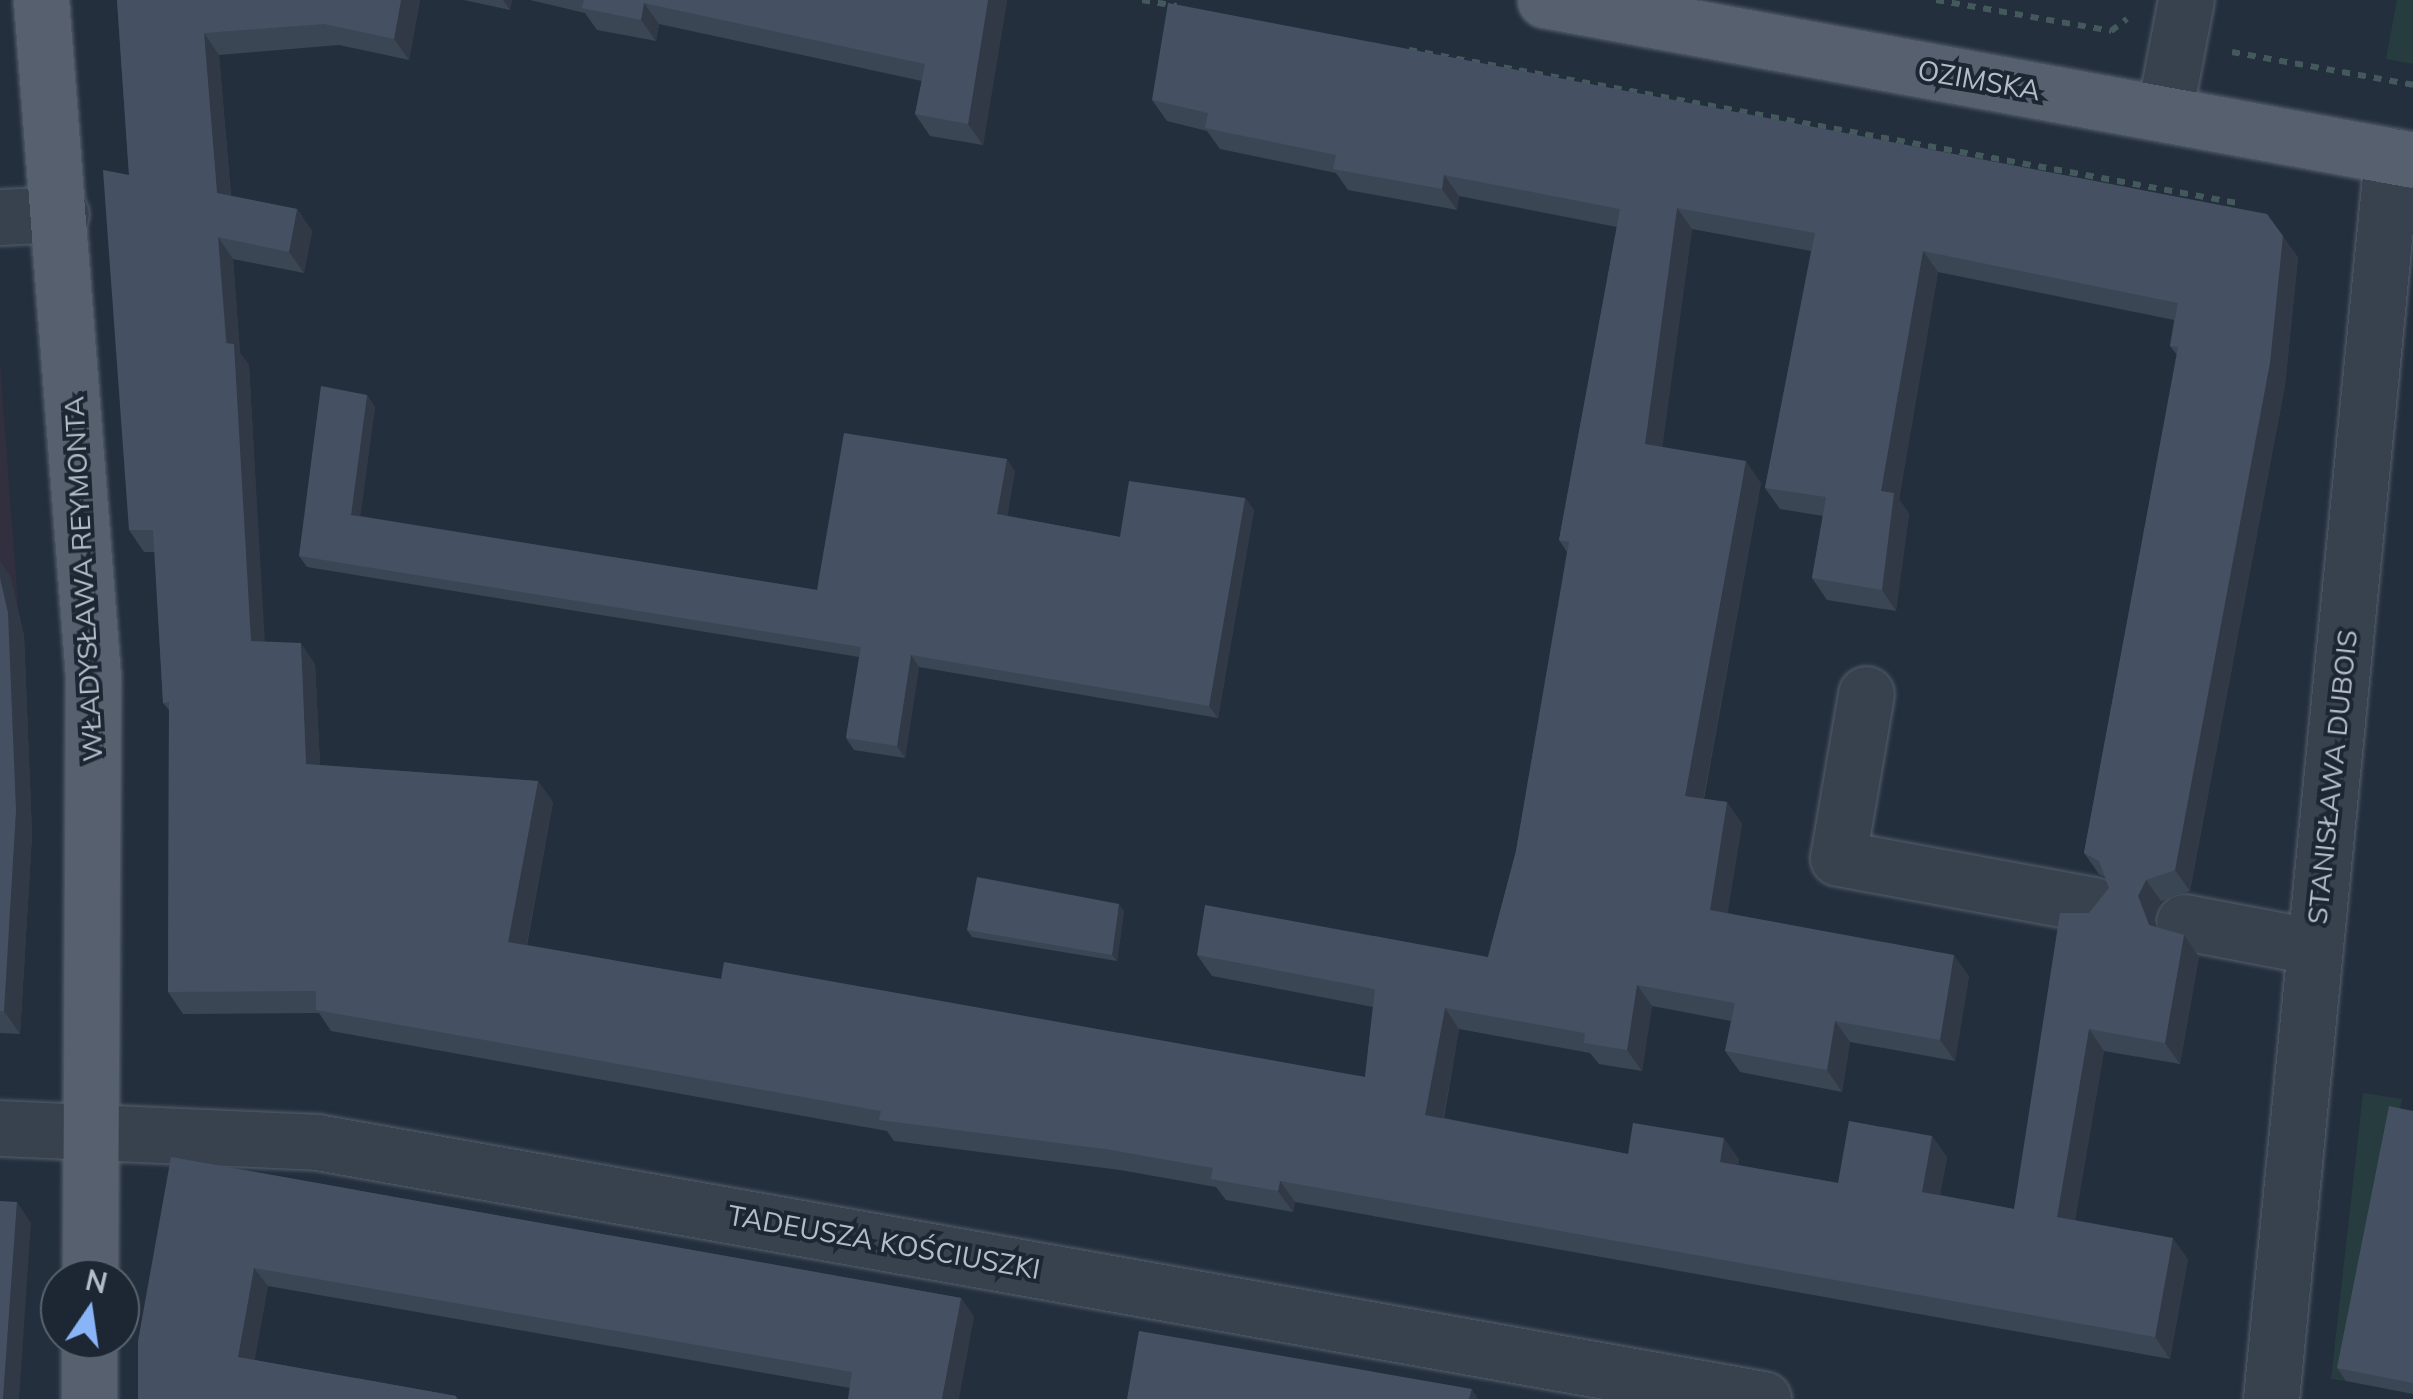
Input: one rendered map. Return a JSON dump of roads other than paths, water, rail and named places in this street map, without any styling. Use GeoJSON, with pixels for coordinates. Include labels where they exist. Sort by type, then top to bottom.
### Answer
{"type":"FeatureCollection","features":[{"type":"Feature","properties":{"kind":"main road","name":"WŁADYSŁAWA REYMONTA"},"geometry":{"type":"LineString","coordinates":[[41,0],[61,214],[93,677],[90,1259]]}},
{"type":"Feature","properties":{"kind":"main road","name":"OZIMSKA"},"geometry":{"type":"LineString","coordinates":[[1545,0],[2402,158]]}},
{"type":"Feature","properties":{"kind":"main road"},"geometry":{"type":"LineString","coordinates":[[88,1399],[89,1359]]}},
{"type":"Feature","properties":{"kind":"street"},"geometry":{"type":"LineString","coordinates":[[2164,114],[2186,0]]}},
{"type":"Feature","properties":{"kind":"street","name":"STANISŁAWA DUBOIS"},"geometry":{"type":"LineString","coordinates":[[2271,1399],[2402,158]]}},
{"type":"Feature","properties":{"kind":"street"},"geometry":{"type":"LineString","coordinates":[[0,216],[61,214]]}},
{"type":"Feature","properties":{"kind":"street"},"geometry":{"type":"LineString","coordinates":[[1866,694],[1838,858],[2093,905]]}},
{"type":"Feature","properties":{"kind":"street"},"geometry":{"type":"LineString","coordinates":[[2184,922],[2316,947]]}},
{"type":"Feature","properties":{"kind":"street","name":"TADEUSZA KOŚCIUSZKI"},"geometry":{"type":"LineString","coordinates":[[0,1128],[92,1129],[332,1144],[1763,1399]]}}]}
